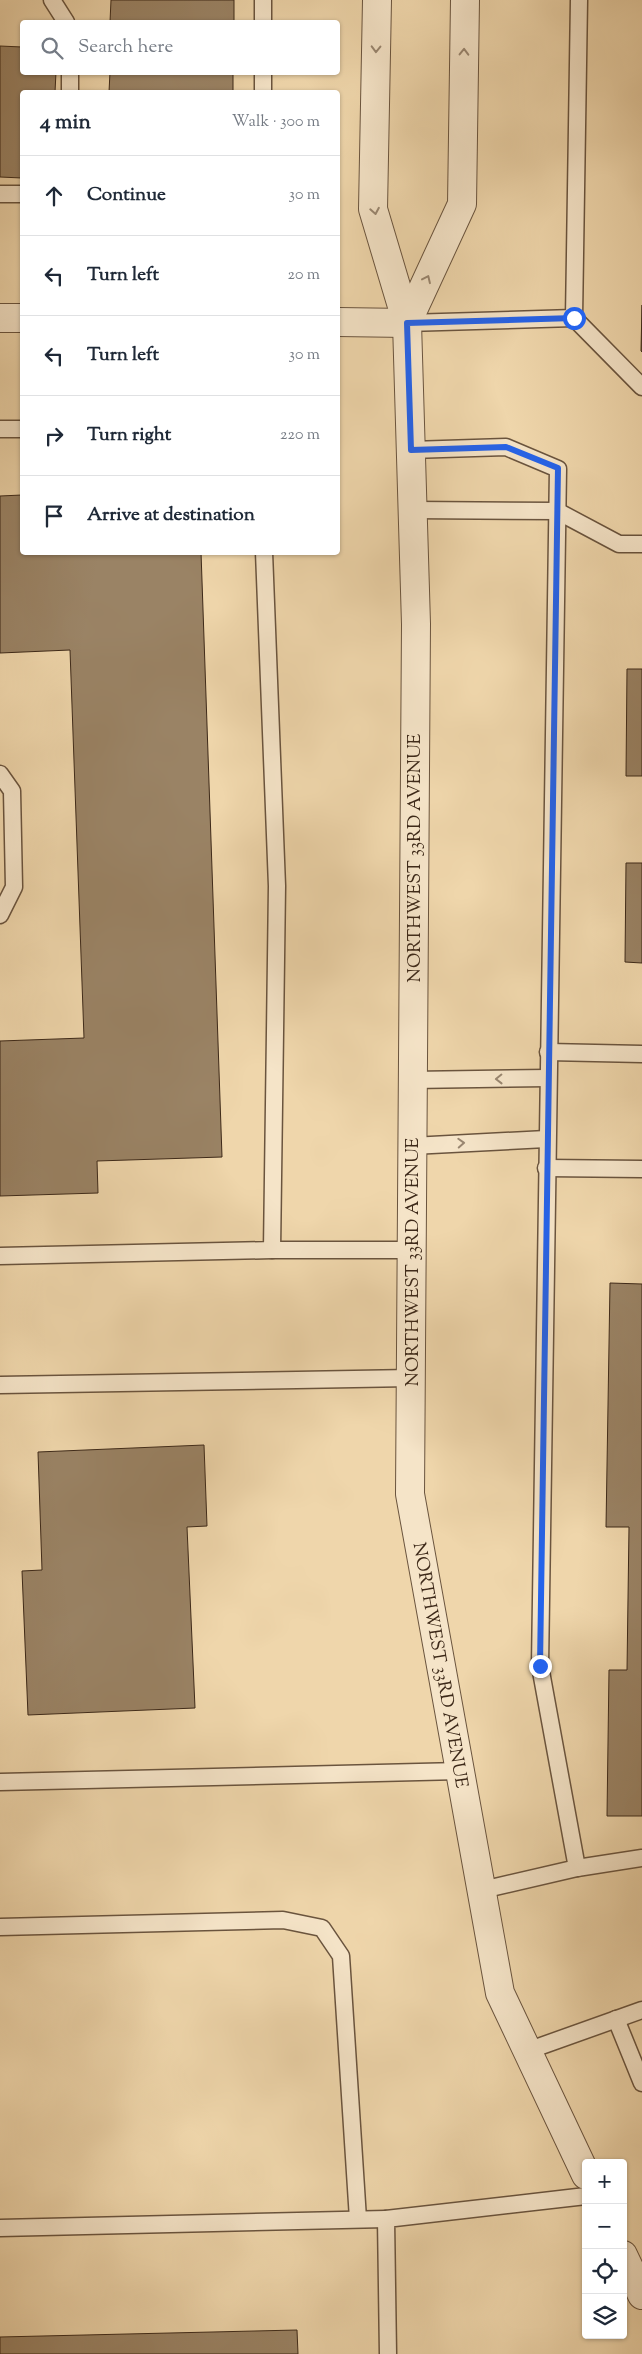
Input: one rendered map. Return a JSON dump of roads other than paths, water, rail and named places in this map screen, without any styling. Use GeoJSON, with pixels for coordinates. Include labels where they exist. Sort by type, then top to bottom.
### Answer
{"type":"FeatureCollection","features":[{"type":"Feature","properties":{"kind":"street","name":"NORTHWEST 33RD AVENUE"},"geometry":{"type":"LineString","coordinates":[[377,0],[373,209],[407,323],[416,624],[410,1494],[500,1993],[582,2167]]}},
{"type":"Feature","properties":{"kind":"street","name":"NORTHWEST 33RD AVENUE"},"geometry":{"type":"LineString","coordinates":[[407,323],[462,204],[465,0]]}},
{"type":"Feature","properties":{"kind":"street"},"geometry":{"type":"LineString","coordinates":[[0,318],[20,318]]}},
{"type":"Feature","properties":{"kind":"street"},"geometry":{"type":"LineString","coordinates":[[340,322],[407,323]]}},
{"type":"Feature","properties":{"kind":"street"},"geometry":{"type":"LineString","coordinates":[[627,2263],[642,2295]]}},
{"type":"Feature","properties":{"kind":"lane"},"geometry":{"type":"LineString","coordinates":[[52,0],[65,20]]}},
{"type":"Feature","properties":{"kind":"lane"},"geometry":{"type":"LineString","coordinates":[[263,0],[263,20]]}},
{"type":"Feature","properties":{"kind":"lane"},"geometry":{"type":"LineString","coordinates":[[579,0],[574,318],[642,387]]}},
{"type":"Feature","properties":{"kind":"lane"},"geometry":{"type":"LineString","coordinates":[[70,75],[70,90]]}},
{"type":"Feature","properties":{"kind":"lane"},"geometry":{"type":"LineString","coordinates":[[263,75],[263,90]]}},
{"type":"Feature","properties":{"kind":"lane"},"geometry":{"type":"LineString","coordinates":[[0,194],[20,194]]}},
{"type":"Feature","properties":{"kind":"lane"},"geometry":{"type":"LineString","coordinates":[[407,323],[574,318]]}},
{"type":"Feature","properties":{"kind":"lane"},"geometry":{"type":"LineString","coordinates":[[0,429],[20,430]]}},
{"type":"Feature","properties":{"kind":"lane"},"geometry":{"type":"LineString","coordinates":[[411,450],[506,447],[558,468],[546,1139],[540,1666],[577,1868]]}},
{"type":"Feature","properties":{"kind":"lane"},"geometry":{"type":"LineString","coordinates":[[412,510],[557,511],[619,544],[642,544]]}},
{"type":"Feature","properties":{"kind":"lane"},"geometry":{"type":"LineString","coordinates":[[264,555],[277,886],[272,1250]]}},
{"type":"Feature","properties":{"kind":"lane"},"geometry":{"type":"LineString","coordinates":[[0,774],[12,791],[14,887],[0,915]]}},
{"type":"Feature","properties":{"kind":"lane"},"geometry":{"type":"LineString","coordinates":[[548,1052],[642,1054]]}},
{"type":"Feature","properties":{"kind":"lane"},"geometry":{"type":"LineString","coordinates":[[412,1080],[548,1078]]}},
{"type":"Feature","properties":{"kind":"lane"},"geometry":{"type":"LineString","coordinates":[[412,1146],[546,1139]]}},
{"type":"Feature","properties":{"kind":"lane"},"geometry":{"type":"LineString","coordinates":[[546,1168],[642,1169]]}},
{"type":"Feature","properties":{"kind":"lane"},"geometry":{"type":"LineString","coordinates":[[0,1256],[272,1250],[411,1250]]}},
{"type":"Feature","properties":{"kind":"lane"},"geometry":{"type":"LineString","coordinates":[[0,1385],[411,1378]]}},
{"type":"Feature","properties":{"kind":"lane"},"geometry":{"type":"LineString","coordinates":[[0,1782],[460,1771]]}},
{"type":"Feature","properties":{"kind":"lane"},"geometry":{"type":"LineString","coordinates":[[482,1890],[577,1868],[642,1858]]}},
{"type":"Feature","properties":{"kind":"lane"},"geometry":{"type":"LineString","coordinates":[[0,1927],[283,1920],[322,1928],[341,1956],[358,2219]]}},
{"type":"Feature","properties":{"kind":"lane"},"geometry":{"type":"LineString","coordinates":[[527,2051],[642,2010]]}},
{"type":"Feature","properties":{"kind":"lane"},"geometry":{"type":"LineString","coordinates":[[616,2019],[642,2083]]}},
{"type":"Feature","properties":{"kind":"lane"},"geometry":{"type":"LineString","coordinates":[[0,2228],[386,2219],[582,2196]]}},
{"type":"Feature","properties":{"kind":"lane"},"geometry":{"type":"LineString","coordinates":[[386,2219],[388,2354]]}}]}
